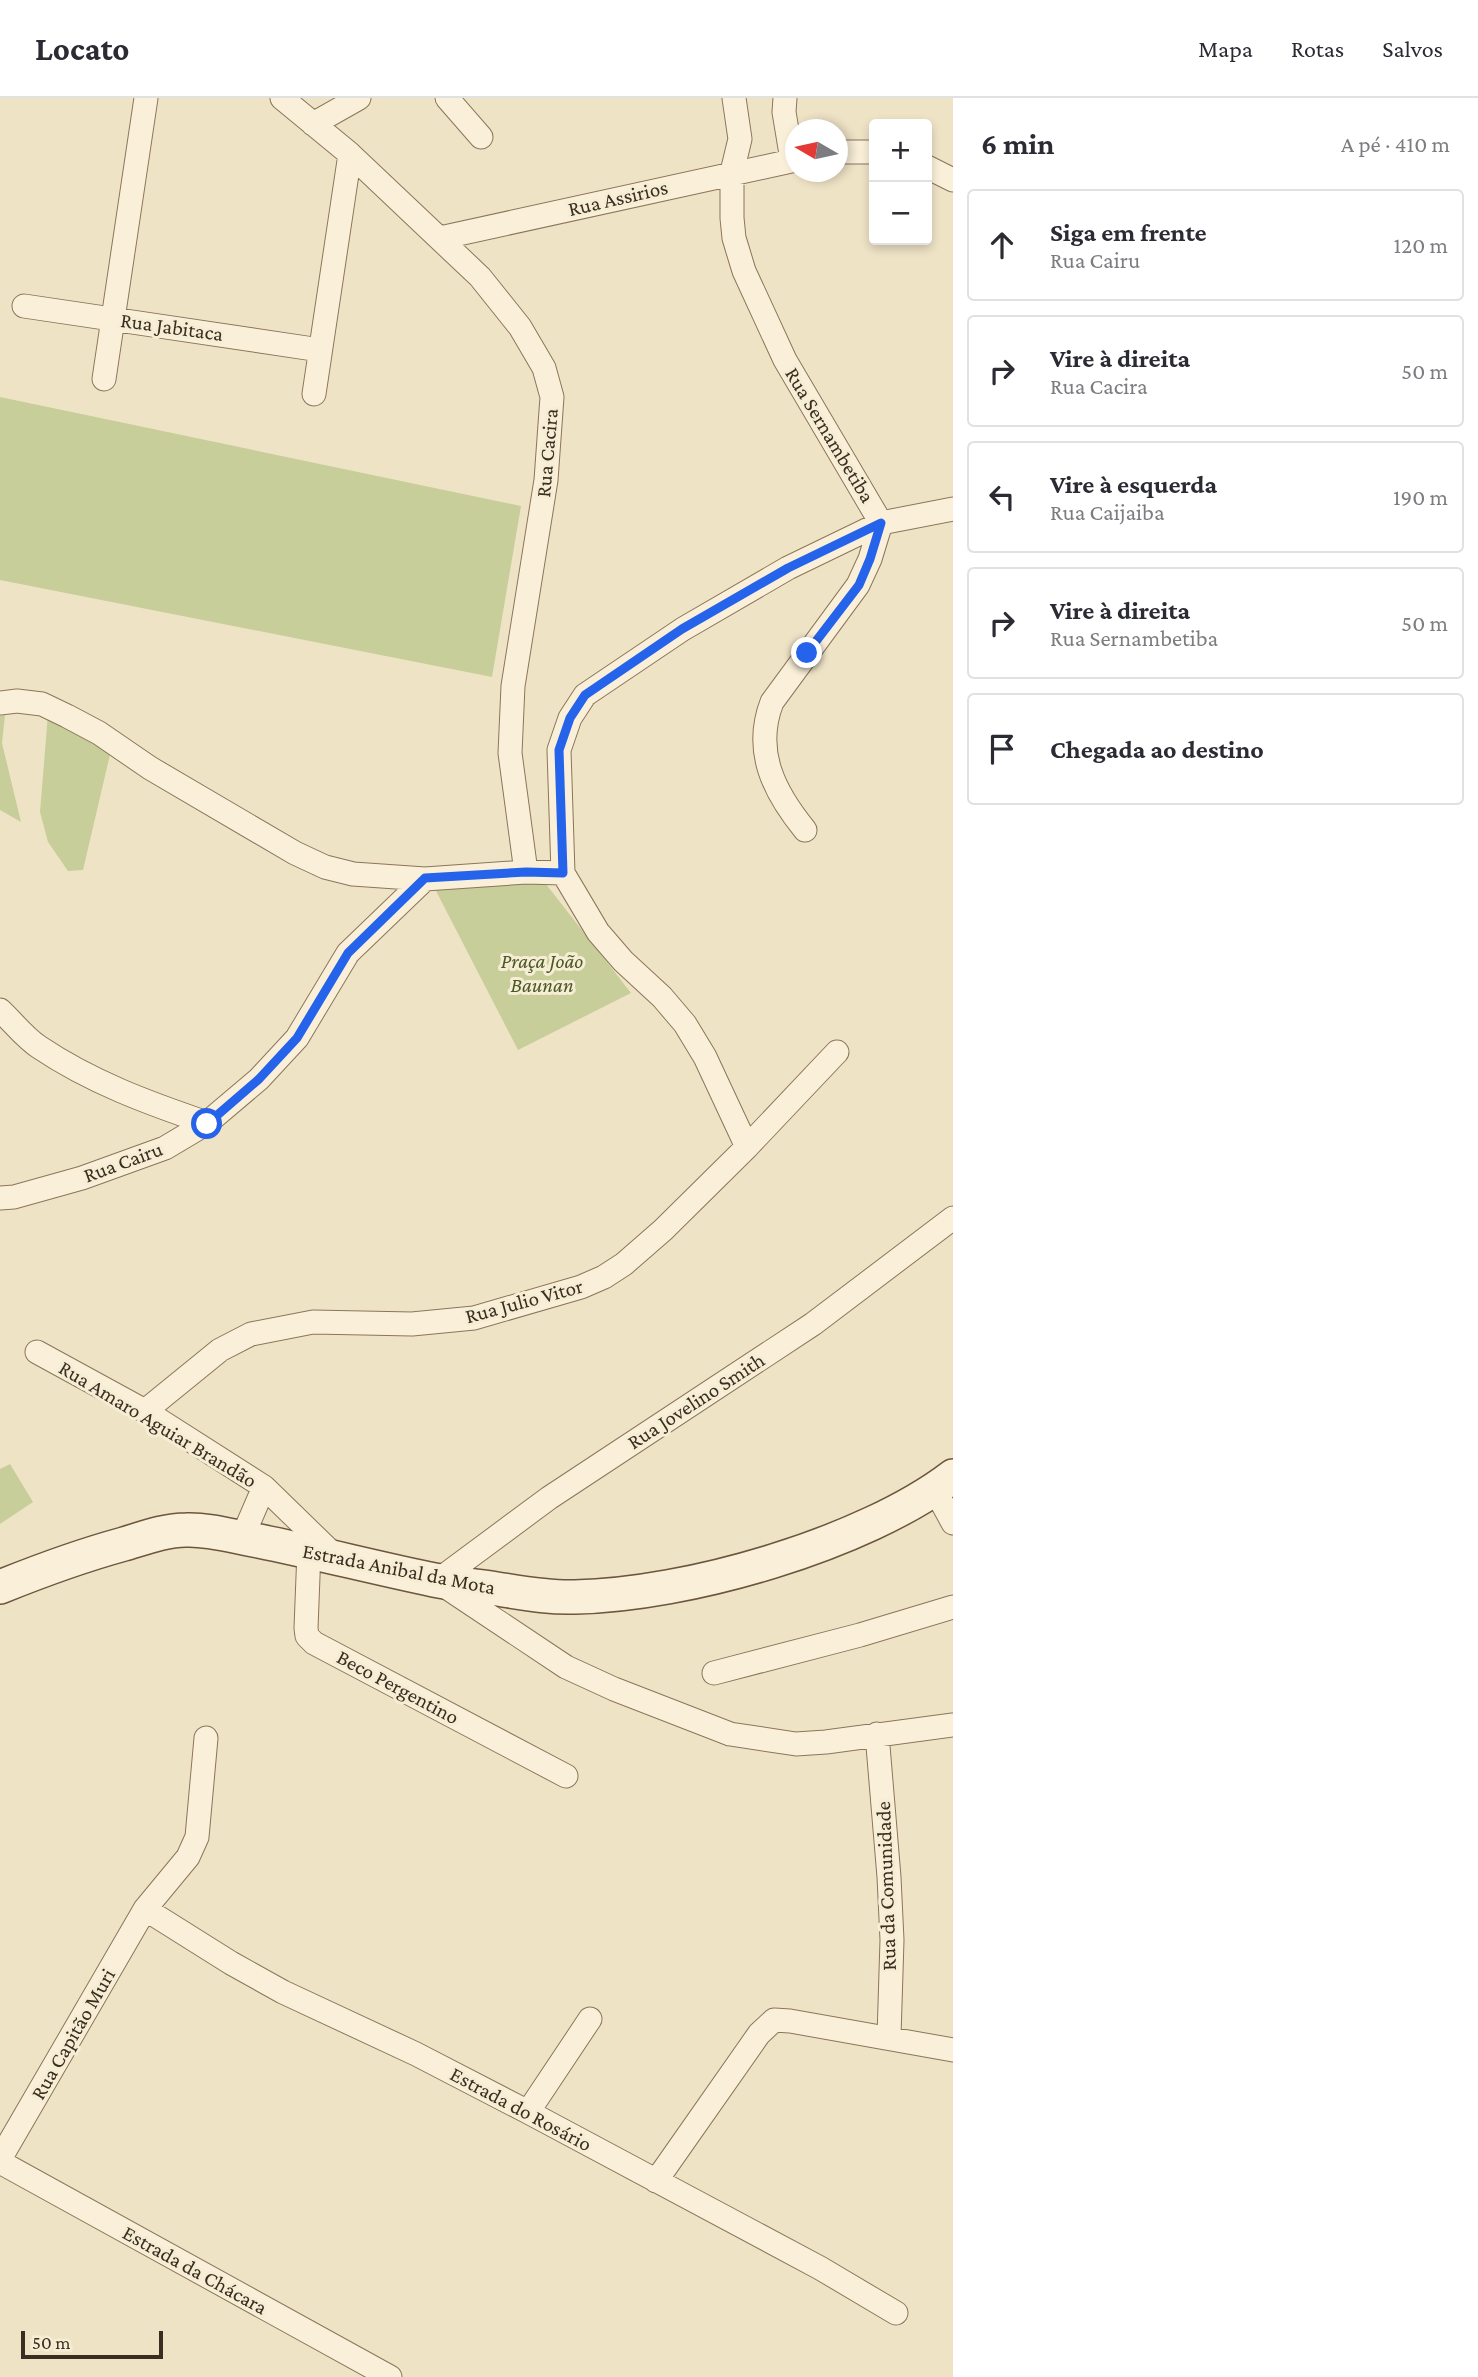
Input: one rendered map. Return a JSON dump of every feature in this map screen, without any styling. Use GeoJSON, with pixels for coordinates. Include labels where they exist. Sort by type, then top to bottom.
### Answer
{"type":"FeatureCollection","features":[{"type":"Feature","properties":{"kind":"street"},"geometry":{"type":"LineString","coordinates":[[104,379],[146,98]]}},
{"type":"Feature","properties":{"kind":"street","name":"Rua Cacira"},"geometry":{"type":"LineString","coordinates":[[282,98],[350,154],[480,277],[520,327],[544,368],[552,397],[546,480],[513,686],[510,753],[526,872]]}},
{"type":"Feature","properties":{"kind":"street"},"geometry":{"type":"LineString","coordinates":[[313,124],[359,98]]}},
{"type":"Feature","properties":{"kind":"street"},"geometry":{"type":"LineString","coordinates":[[447,98],[481,137]]}},
{"type":"Feature","properties":{"kind":"street","name":"Rua Sernambetiba"},"geometry":{"type":"LineString","coordinates":[[734,98],[740,139],[732,173],[733,238],[744,271],[785,360],[855,474],[881,523],[859,585],[772,702],[766,718],[765,746],[771,777],[784,805],[805,830]]}},
{"type":"Feature","properties":{"kind":"street"},"geometry":{"type":"LineString","coordinates":[[785,98],[785,121]]}},
{"type":"Feature","properties":{"kind":"street"},"geometry":{"type":"LineString","coordinates":[[848,152],[869,152]]}},
{"type":"Feature","properties":{"kind":"street"},"geometry":{"type":"LineString","coordinates":[[314,394],[350,154]]}},
{"type":"Feature","properties":{"kind":"street","name":"Rua Assirios"},"geometry":{"type":"LineString","coordinates":[[440,238],[785,162]]}},
{"type":"Feature","properties":{"kind":"street"},"geometry":{"type":"LineString","coordinates":[[932,170],[953,180]]}},
{"type":"Feature","properties":{"kind":"street","name":"Rua Jabitaca"},"geometry":{"type":"LineString","coordinates":[[24,306],[320,350]]}},
{"type":"Feature","properties":{"kind":"street"},"geometry":{"type":"LineString","coordinates":[[747,1147],[705,1056],[685,1024],[598,932],[563,873],[559,750],[570,718],[585,695],[682,629],[788,568],[881,523],[953,509]]}},
{"type":"Feature","properties":{"kind":"street"},"geometry":{"type":"LineString","coordinates":[[0,703],[17,701],[42,704],[67,716],[295,853],[325,867],[353,874],[425,878],[526,872],[563,873]]}},
{"type":"Feature","properties":{"kind":"street","name":"Rua Cairu"},"geometry":{"type":"LineString","coordinates":[[0,1198],[14,1197],[82,1178],[165,1148],[207,1124],[259,1079],[297,1038],[348,953],[425,878]]}},
{"type":"Feature","properties":{"kind":"street"},"geometry":{"type":"LineString","coordinates":[[0,1010],[37,1046],[86,1074],[129,1096],[207,1124]]}},
{"type":"Feature","properties":{"kind":"street","name":"Rua Julio Vitor"},"geometry":{"type":"LineString","coordinates":[[145,1411],[220,1350],[251,1335],[313,1322],[412,1324],[474,1318],[581,1287],[624,1264],[663,1230],[837,1052]]}},
{"type":"Feature","properties":{"kind":"street","name":"Rua Jovelino Smith"},"geometry":{"type":"LineString","coordinates":[[437,1581],[549,1498],[813,1324],[953,1218]]}},
{"type":"Feature","properties":{"kind":"street","name":"Rua Amaro Aguiar Brandão"},"geometry":{"type":"LineString","coordinates":[[37,1352],[145,1411],[264,1487],[323,1555]]}},
{"type":"Feature","properties":{"kind":"street"},"geometry":{"type":"LineString","coordinates":[[944,1483],[953,1523]]}},
{"type":"Feature","properties":{"kind":"street","name":"Estrada Anibal da Mota"},"geometry":{"type":"LineString","coordinates":[[0,1587],[61,1562],[157,1534],[186,1530],[242,1538],[437,1581],[572,1597],[640,1591],[691,1583],[787,1556],[863,1527],[944,1483]]}},
{"type":"Feature","properties":{"kind":"street"},"geometry":{"type":"LineString","coordinates":[[242,1538],[264,1487]]}},
{"type":"Feature","properties":{"kind":"street","name":"Beco Pergentino"},"geometry":{"type":"LineString","coordinates":[[323,1555],[306,1628],[307,1636],[314,1643],[566,1776]]}},
{"type":"Feature","properties":{"kind":"street"},"geometry":{"type":"LineString","coordinates":[[437,1581],[566,1667],[730,1734],[796,1744],[953,1725]]}},
{"type":"Feature","properties":{"kind":"street"},"geometry":{"type":"LineString","coordinates":[[714,1673],[860,1635],[953,1607]]}},
{"type":"Feature","properties":{"kind":"street","name":"Rua da Comunidade"},"geometry":{"type":"LineString","coordinates":[[877,1734],[890,1889],[892,1940],[889,2037]]}},
{"type":"Feature","properties":{"kind":"street","name":"Rua Capitão Muri"},"geometry":{"type":"LineString","coordinates":[[0,2161],[145,1909],[188,1857],[197,1837],[206,1738]]}},
{"type":"Feature","properties":{"kind":"street","name":"Estrada do Rosário"},"geometry":{"type":"LineString","coordinates":[[145,1909],[283,1992],[416,2053],[820,2268],[896,2313]]}},
{"type":"Feature","properties":{"kind":"street"},"geometry":{"type":"LineString","coordinates":[[527,2112],[590,2020]]}},
{"type":"Feature","properties":{"kind":"street"},"geometry":{"type":"LineString","coordinates":[[656,2181],[759,2034],[774,2021],[790,2021],[889,2037],[953,2050]]}},
{"type":"Feature","properties":{"kind":"street","name":"Estrada da Chácara"},"geometry":{"type":"LineString","coordinates":[[0,2161],[390,2377]]}},
{"type":"Feature","properties":{"kind":"green space"},"geometry":{"type":"Polygon","coordinates":[[[0,397],[521,506],[492,677],[0,580],[0,397]]]}},
{"type":"Feature","properties":{"kind":"green space"},"geometry":{"type":"Polygon","coordinates":[[[48,714],[112,746],[83,870],[68,871],[48,842],[40,812],[48,714]]]}},
{"type":"Feature","properties":{"kind":"green space"},"geometry":{"type":"Polygon","coordinates":[[[5,715],[2,743],[21,822],[0,810],[0,716],[5,715]]]}},
{"type":"Feature","properties":{"kind":"green space","name":"Praça João Baunan"},"geometry":{"type":"Polygon","coordinates":[[[542,879],[631,993],[518,1050],[435,889],[542,879]]]}},
{"type":"Feature","properties":{"kind":"green space"},"geometry":{"type":"Polygon","coordinates":[[[10,1464],[33,1502],[0,1524],[0,1469],[10,1464]]]}},
{"type":"Feature","properties":{"kind":"route"},"geometry":{"type":"LineString","coordinates":[[207,1124],[259,1079],[297,1038],[348,953],[425,878],[526,872],[563,873],[559,750],[570,718],[585,695],[682,629],[788,568],[881,523],[859,585],[807,653]]}}]}
